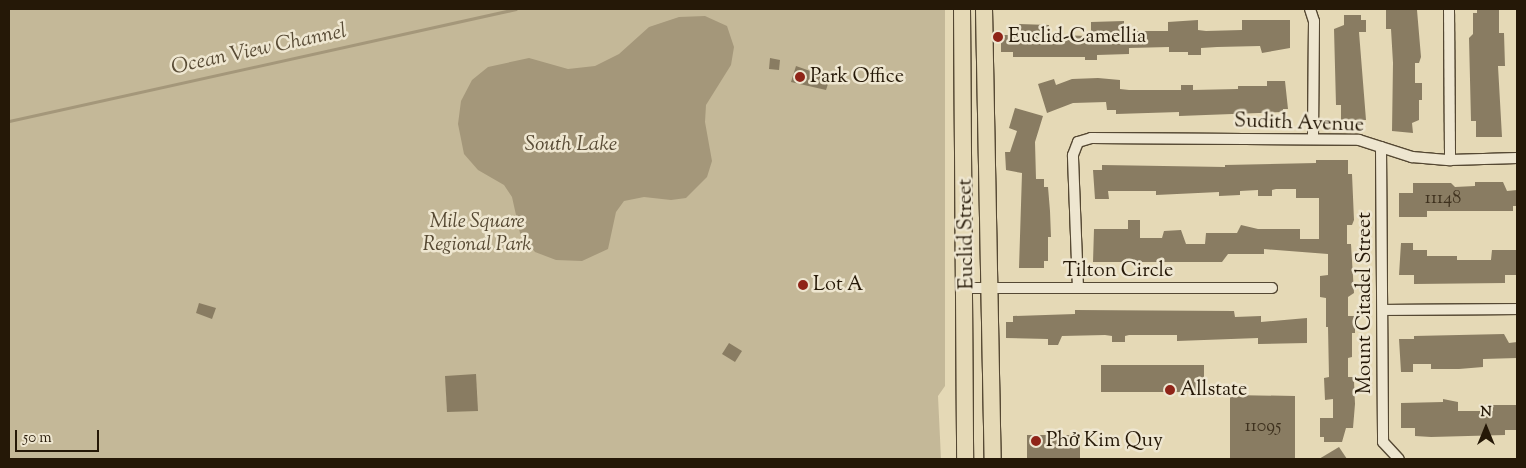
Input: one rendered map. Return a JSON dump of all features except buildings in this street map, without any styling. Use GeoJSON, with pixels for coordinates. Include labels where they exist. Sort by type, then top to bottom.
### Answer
{"type":"FeatureCollection","features":[{"type":"Feature","properties":{"kind":"main road","name":"Euclid Street"},"geometry":{"type":"LineString","coordinates":[[962,9],[965,459]]}},
{"type":"Feature","properties":{"kind":"main road","name":"Euclid Street"},"geometry":{"type":"LineString","coordinates":[[984,9],[993,459]]}},
{"type":"Feature","properties":{"kind":"street"},"geometry":{"type":"LineString","coordinates":[[1310,9],[1314,21],[1313,139]]}},
{"type":"Feature","properties":{"kind":"street"},"geometry":{"type":"LineString","coordinates":[[1448,9],[1450,160]]}},
{"type":"Feature","properties":{"kind":"street","name":"Sudith Avenue"},"geometry":{"type":"LineString","coordinates":[[1078,288],[1073,155],[1078,142],[1091,138],[1359,140],[1412,157],[1450,160],[1517,158]]}},
{"type":"Feature","properties":{"kind":"street","name":"Mount Citadel Street"},"geometry":{"type":"LineString","coordinates":[[1381,147],[1383,442],[1396,458]]}},
{"type":"Feature","properties":{"kind":"street","name":"Tilton Circle"},"geometry":{"type":"LineString","coordinates":[[965,288],[1272,288]]}},
{"type":"Feature","properties":{"kind":"street"},"geometry":{"type":"LineString","coordinates":[[1383,310],[1517,309]]}},
{"type":"Feature","properties":{"kind":"green space","name":"Mile Square Regional Park"},"geometry":{"type":"Polygon","coordinates":[[[9,9],[945,9],[945,386],[938,396],[941,459],[9,459],[9,9]]]}},
{"type":"Feature","properties":{"kind":"water","name":"South Lake"},"geometry":{"type":"Polygon","coordinates":[[[705,16],[727,26],[734,47],[731,65],[706,105],[705,122],[712,161],[707,177],[686,198],[671,200],[644,197],[624,201],[616,212],[608,249],[582,261],[556,260],[535,252],[520,233],[512,197],[504,185],[478,170],[464,154],[458,124],[461,101],[472,80],[488,67],[529,58],[568,69],[595,66],[619,54],[649,27],[679,17],[705,16]]]}},
{"type":"Feature","properties":{"kind":"waterway","name":"Ocean View Channel"},"geometry":{"type":"LineString","coordinates":[[9,121],[516,9]]}},
{"type":"Feature","properties":{"kind":"place","name":"Euclid-Camellia"},"geometry":{"type":"Point","coordinates":[998,37]}},
{"type":"Feature","properties":{"kind":"place","name":"Park Office"},"geometry":{"type":"Point","coordinates":[800,77]}},
{"type":"Feature","properties":{"kind":"place","name":"Lot A"},"geometry":{"type":"Point","coordinates":[803,285]}},
{"type":"Feature","properties":{"kind":"place","name":"Allstate"},"geometry":{"type":"Point","coordinates":[1170,390]}},
{"type":"Feature","properties":{"kind":"place","name":"Phở Kim Quy"},"geometry":{"type":"Point","coordinates":[1036,441]}}]}
